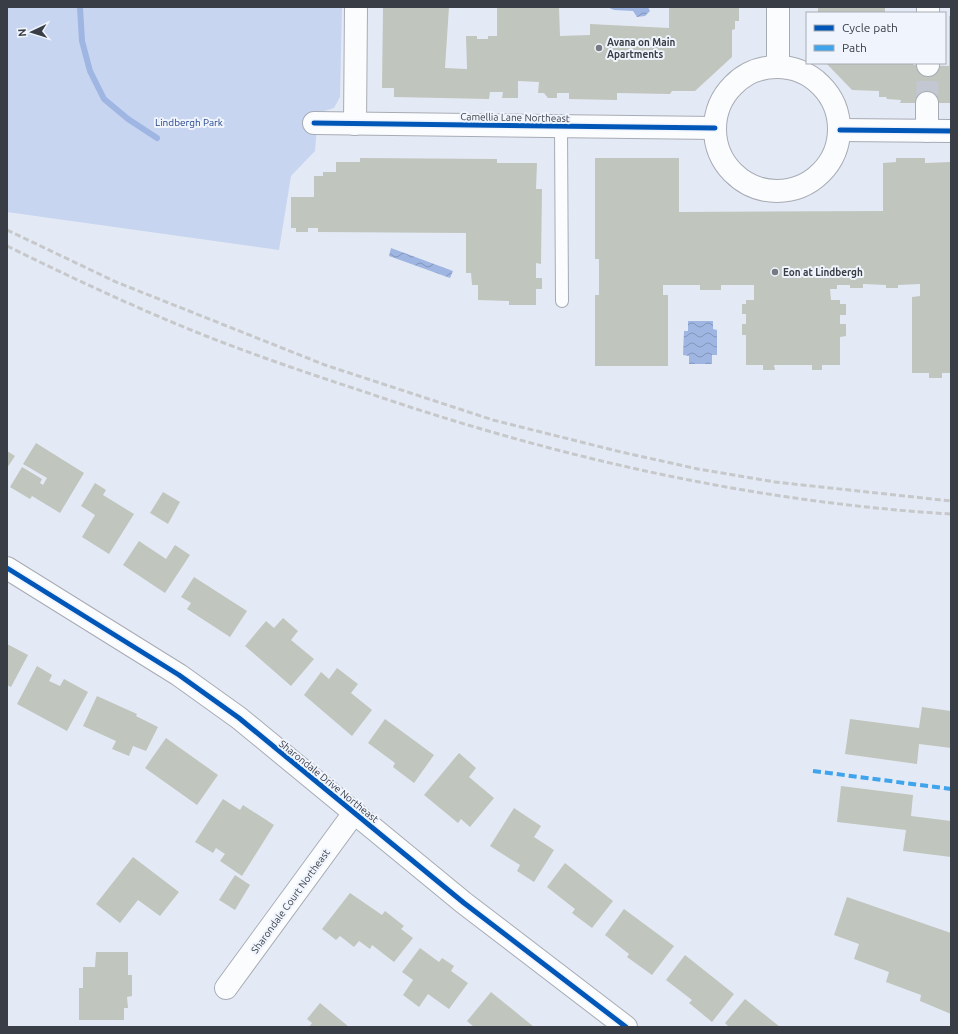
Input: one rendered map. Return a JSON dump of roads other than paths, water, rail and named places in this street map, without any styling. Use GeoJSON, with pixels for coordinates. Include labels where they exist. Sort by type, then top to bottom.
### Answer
{"type":"FeatureCollection","features":[{"type":"Feature","properties":{"kind":"street"},"geometry":{"type":"LineString","coordinates":[[355,124],[356,7]]}},
{"type":"Feature","properties":{"kind":"street"},"geometry":{"type":"LineString","coordinates":[[778,7],[778,66]]}},
{"type":"Feature","properties":{"kind":"street"},"geometry":{"type":"LineString","coordinates":[[778,66],[797,70],[815,79],[828,93],[837,110],[840,130],[836,149],[828,166],[813,180],[796,189],[777,192],[758,188],[740,179],[726,165],[718,148],[715,128],[718,109],[727,92],[741,78],[759,69],[778,66]]}},
{"type":"Feature","properties":{"kind":"street"},"geometry":{"type":"LineString","coordinates":[[927,103],[927,131]]}},
{"type":"Feature","properties":{"kind":"street","name":"Camellia Lane Northeast"},"geometry":{"type":"LineString","coordinates":[[314,123],[715,128]]}},
{"type":"Feature","properties":{"kind":"street"},"geometry":{"type":"LineString","coordinates":[[840,130],[951,131]]}},
{"type":"Feature","properties":{"kind":"street","name":"Sharondale Drive Northeast"},"geometry":{"type":"LineString","coordinates":[[7,568],[179,675],[239,718],[464,903],[626,1027]]}},
{"type":"Feature","properties":{"kind":"street","name":"Sharondale Court Northeast"},"geometry":{"type":"LineString","coordinates":[[226,988],[354,813]]}},
{"type":"Feature","properties":{"kind":"lane"},"geometry":{"type":"LineString","coordinates":[[561,127],[562,301]]}},
{"type":"Feature","properties":{"kind":"water"},"geometry":{"type":"Polygon","coordinates":[[[607,7],[648,7],[650,11],[645,16],[637,17],[633,11],[614,10],[607,7]]]}},
{"type":"Feature","properties":{"kind":"water"},"geometry":{"type":"Polygon","coordinates":[[[391,248],[453,271],[450,278],[389,256],[391,248]]]}},
{"type":"Feature","properties":{"kind":"water"},"geometry":{"type":"Polygon","coordinates":[[[688,321],[713,321],[713,329],[717,330],[717,355],[712,355],[712,364],[689,364],[689,356],[683,355],[684,331],[688,331],[688,321]]]}},
{"type":"Feature","properties":{"kind":"waterway"},"geometry":{"type":"LineString","coordinates":[[80,7],[82,41],[90,71],[104,99],[128,119],[157,138]]}},
{"type":"Feature","properties":{"kind":"tunnel"},"geometry":{"type":"LineString","coordinates":[[927,103],[928,65]]}},
{"type":"Feature","properties":{"kind":"railway"},"geometry":{"type":"LineString","coordinates":[[7,230],[116,282],[325,365],[493,420],[621,452],[698,469],[775,482],[951,501]]}},
{"type":"Feature","properties":{"kind":"railway"},"geometry":{"type":"LineString","coordinates":[[7,246],[132,305],[221,342],[341,384],[509,437],[654,473],[728,487],[802,499],[876,508],[951,514]]}},
{"type":"Feature","properties":{"kind":"place","name":"Avana on Main Apartments"},"geometry":{"type":"Point","coordinates":[599,48]}},
{"type":"Feature","properties":{"kind":"place","name":"Eon at Lindbergh"},"geometry":{"type":"Point","coordinates":[775,272]}},
{"type":"Feature","properties":{"kind":"park label","name":"Lindbergh Park"},"geometry":{"type":"Point","coordinates":[189,122]}}]}
